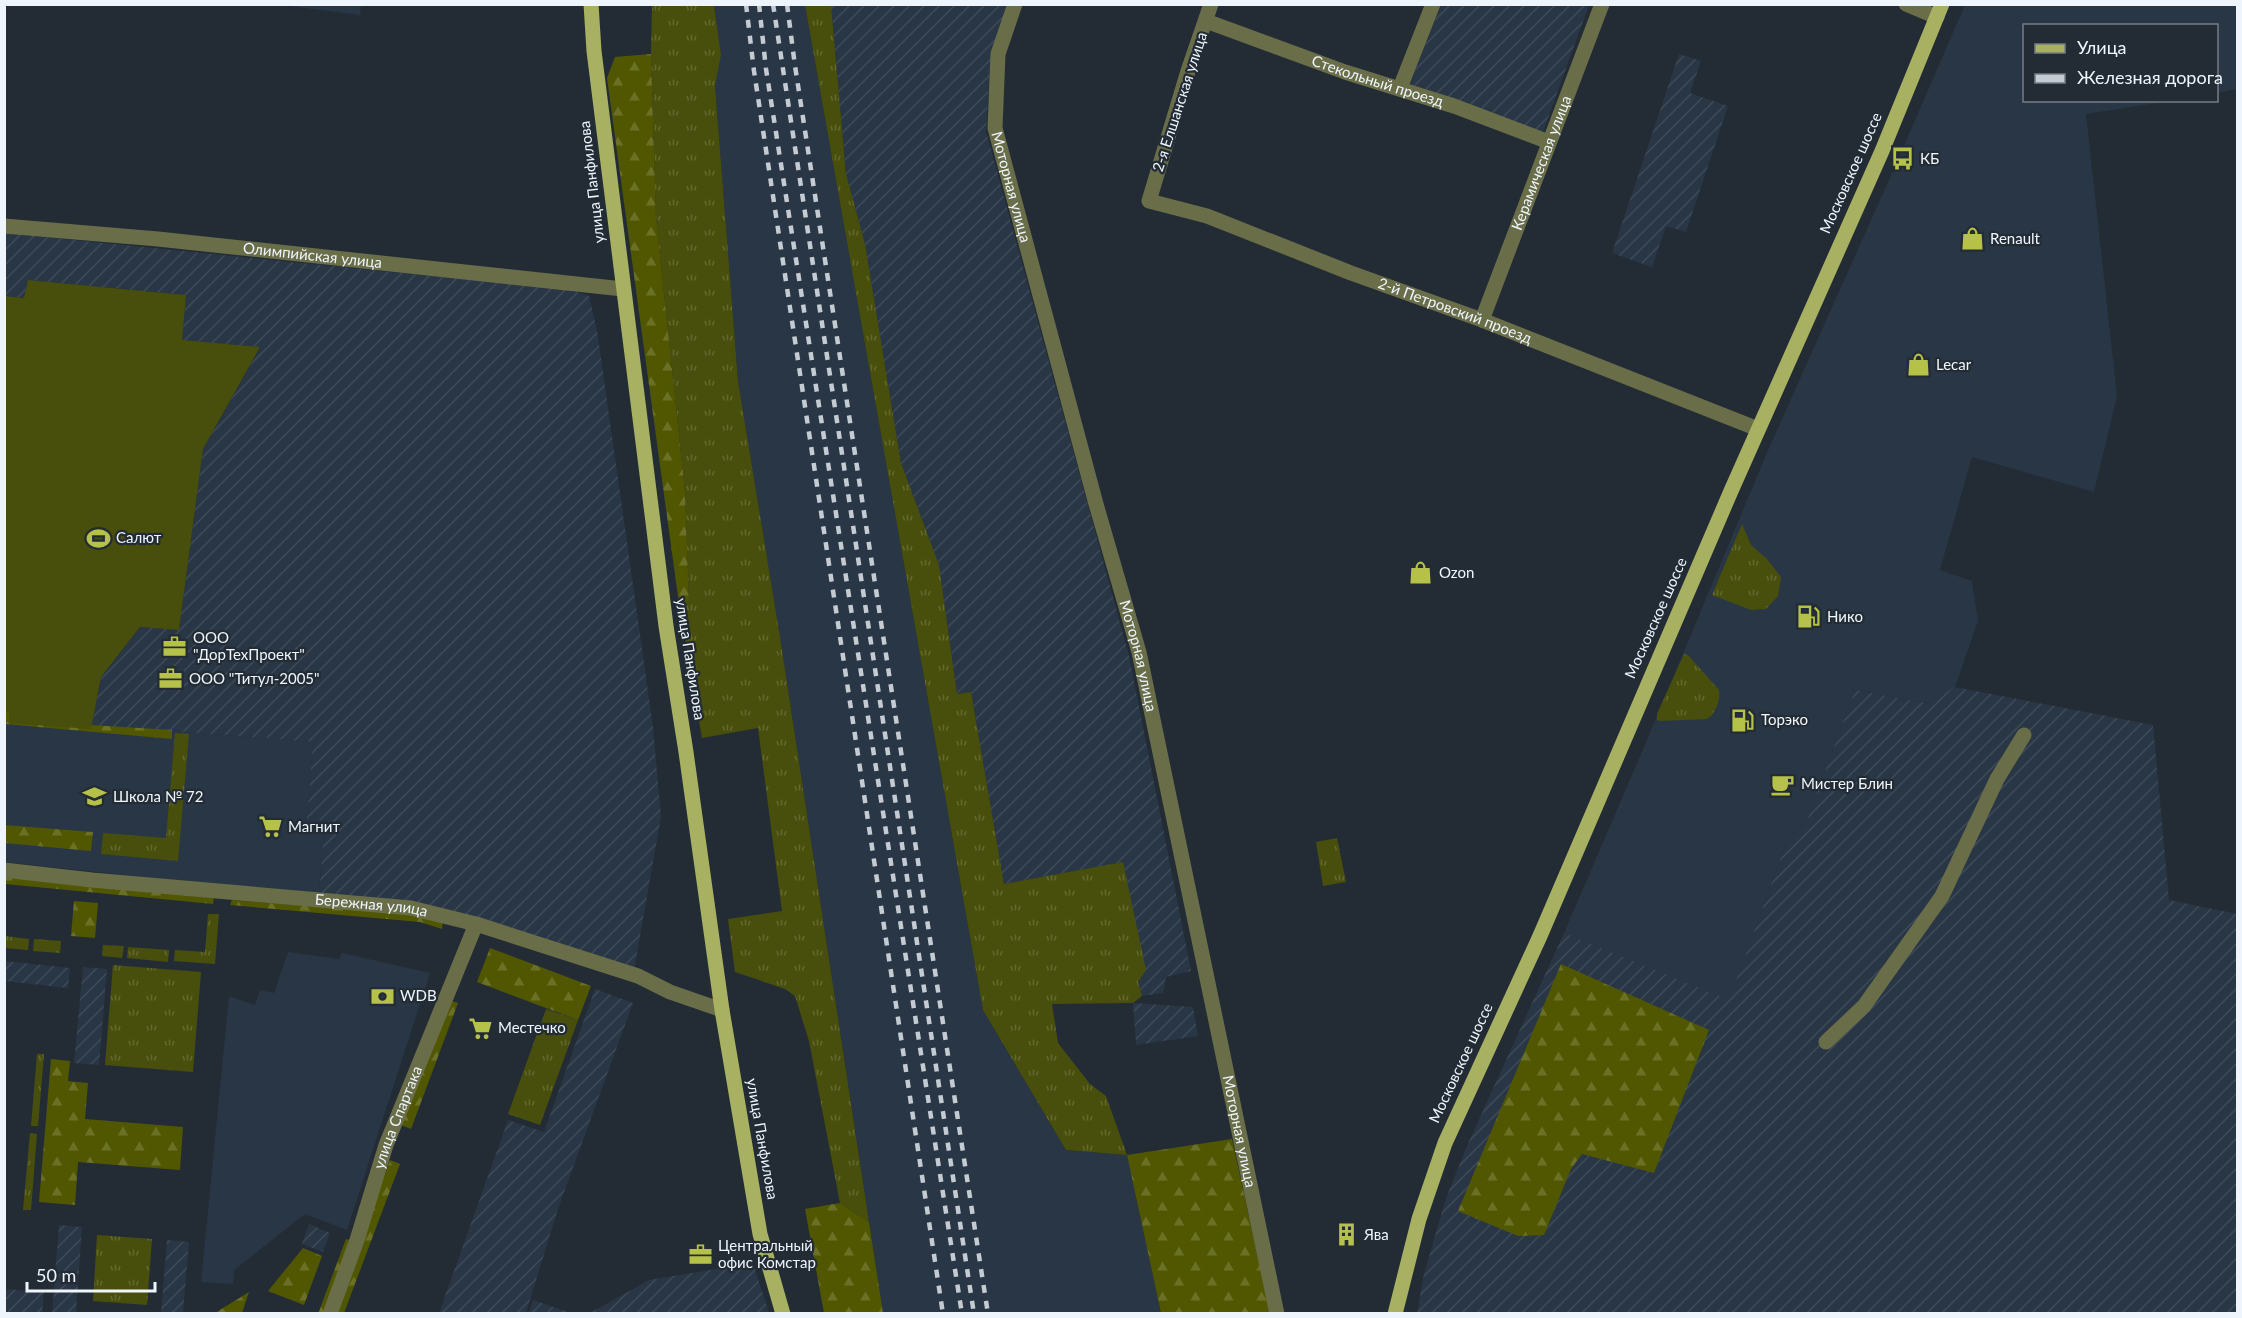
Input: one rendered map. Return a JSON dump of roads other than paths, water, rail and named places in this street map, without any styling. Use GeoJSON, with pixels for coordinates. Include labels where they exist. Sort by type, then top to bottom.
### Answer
{"type":"FeatureCollection","features":[{"type":"Feature","properties":{"kind":"main road","name":"улица Панфилова"},"geometry":{"type":"LineString","coordinates":[[591,4],[594,51],[666,626],[722,1010],[760,1234],[783,1314]]}},
{"type":"Feature","properties":{"kind":"main road","name":"Московское шоссе"},"geometry":{"type":"LineString","coordinates":[[1395,1314],[1411,1249],[1445,1143],[1540,936],[1758,429],[1882,151],[1940,11]]}},
{"type":"Feature","properties":{"kind":"street","name":"Моторная улица"},"geometry":{"type":"LineString","coordinates":[[1015,4],[998,54],[995,128],[1096,504],[1139,652],[1277,1314]]}},
{"type":"Feature","properties":{"kind":"street","name":"2-я Елшанская улица"},"geometry":{"type":"LineString","coordinates":[[1149,201],[1188,71],[1211,4]]}},
{"type":"Feature","properties":{"kind":"street"},"geometry":{"type":"LineString","coordinates":[[1400,88],[1433,4]]}},
{"type":"Feature","properties":{"kind":"street","name":"Керамическая улица"},"geometry":{"type":"LineString","coordinates":[[1482,320],[1602,4]]}},
{"type":"Feature","properties":{"kind":"street"},"geometry":{"type":"LineString","coordinates":[[1906,4],[1940,11]]}},
{"type":"Feature","properties":{"kind":"street","name":"Стекольный проезд"},"geometry":{"type":"LineString","coordinates":[[1206,21],[1345,72],[1400,88],[1550,142]]}},
{"type":"Feature","properties":{"kind":"street","name":"2-й Петровский проезд"},"geometry":{"type":"LineString","coordinates":[[1149,201],[1207,216],[1351,273],[1482,320],[1758,429]]}},
{"type":"Feature","properties":{"kind":"street","name":"Олимпийская улица"},"geometry":{"type":"LineString","coordinates":[[4,226],[158,239],[623,289]]}},
{"type":"Feature","properties":{"kind":"street"},"geometry":{"type":"LineString","coordinates":[[1826,1042],[1864,1006],[1942,896],[1997,779],[2024,735]]}},
{"type":"Feature","properties":{"kind":"street","name":"Бережная улица"},"geometry":{"type":"LineString","coordinates":[[4,870],[411,908],[476,924],[638,976],[670,992],[722,1010]]}},
{"type":"Feature","properties":{"kind":"street","name":"улица Спартака"},"geometry":{"type":"LineString","coordinates":[[330,1314],[357,1239],[386,1145],[476,924]]}},
{"type":"Feature","properties":{"kind":"railway"},"geometry":{"type":"LineString","coordinates":[[746,4],[754,71],[943,1314]]}},
{"type":"Feature","properties":{"kind":"railway"},"geometry":{"type":"LineString","coordinates":[[759,4],[766,69],[962,1314]]}},
{"type":"Feature","properties":{"kind":"railway"},"geometry":{"type":"LineString","coordinates":[[773,4],[974,1314]]}},
{"type":"Feature","properties":{"kind":"railway"},"geometry":{"type":"LineString","coordinates":[[787,4],[988,1314]]}},
{"type":"Feature","properties":{"kind":"place","name":"КБ"},"geometry":{"type":"Point","coordinates":[1902,159]}},
{"type":"Feature","properties":{"kind":"place","name":"Renault"},"geometry":{"type":"Point","coordinates":[1972,239]}},
{"type":"Feature","properties":{"kind":"place","name":"Lecar"},"geometry":{"type":"Point","coordinates":[1918,365]}},
{"type":"Feature","properties":{"kind":"place","name":"Салют"},"geometry":{"type":"Point","coordinates":[98,538]}},
{"type":"Feature","properties":{"kind":"place","name":"Ozon"},"geometry":{"type":"Point","coordinates":[1421,573]}},
{"type":"Feature","properties":{"kind":"place","name":"Нико"},"geometry":{"type":"Point","coordinates":[1809,617]}},
{"type":"Feature","properties":{"kind":"place","name":"ООО \"ДорТехПроект\""},"geometry":{"type":"Point","coordinates":[175,647]}},
{"type":"Feature","properties":{"kind":"place","name":"ООО \"Титул-2005\""},"geometry":{"type":"Point","coordinates":[171,679]}},
{"type":"Feature","properties":{"kind":"place","name":"Торэко"},"geometry":{"type":"Point","coordinates":[1743,720]}},
{"type":"Feature","properties":{"kind":"place","name":"Мистер Блин"},"geometry":{"type":"Point","coordinates":[1783,784]}},
{"type":"Feature","properties":{"kind":"place","name":"Школа № 72"},"geometry":{"type":"Point","coordinates":[95,797]}},
{"type":"Feature","properties":{"kind":"place","name":"Магнит"},"geometry":{"type":"Point","coordinates":[270,827]}},
{"type":"Feature","properties":{"kind":"place","name":"WDB"},"geometry":{"type":"Point","coordinates":[382,996]}},
{"type":"Feature","properties":{"kind":"place","name":"Местечко"},"geometry":{"type":"Point","coordinates":[480,1028]}},
{"type":"Feature","properties":{"kind":"place","name":"Ява"},"geometry":{"type":"Point","coordinates":[1346,1235]}},
{"type":"Feature","properties":{"kind":"place","name":"Центральный офис Комстар"},"geometry":{"type":"Point","coordinates":[700,1255]}}]}
